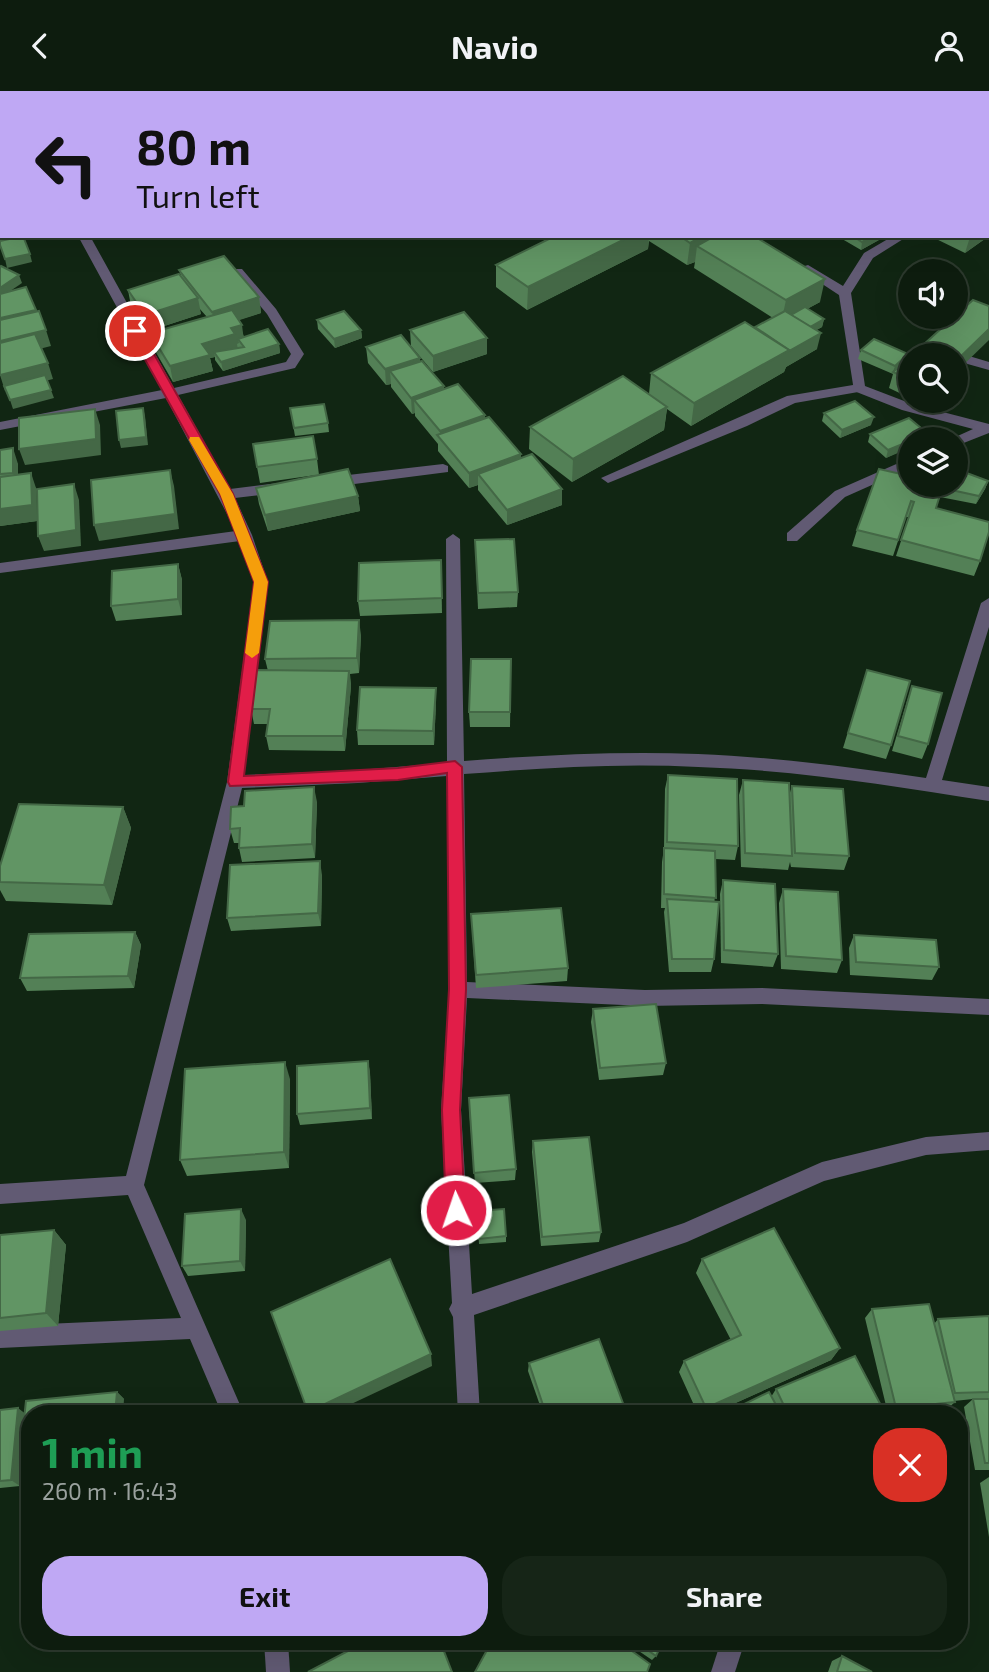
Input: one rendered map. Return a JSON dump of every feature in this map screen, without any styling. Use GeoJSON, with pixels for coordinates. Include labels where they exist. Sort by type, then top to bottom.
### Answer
{"type":"FeatureCollection","features":[{"type":"Feature","properties":{"kind":"street"},"geometry":{"type":"LineString","coordinates":[[85,238],[226,494],[245,535],[261,582],[235,782],[134,1185],[229,1405]]}},
{"type":"Feature","properties":{"kind":"street"},"geometry":{"type":"LineString","coordinates":[[859,388],[845,293],[867,256],[898,238]]}},
{"type":"Feature","properties":{"kind":"street"},"geometry":{"type":"LineString","coordinates":[[789,260],[845,293]]}},
{"type":"Feature","properties":{"kind":"street"},"geometry":{"type":"LineString","coordinates":[[0,426],[169,393],[282,368],[295,361],[298,354],[272,312],[238,272]]}},
{"type":"Feature","properties":{"kind":"street"},"geometry":{"type":"LineString","coordinates":[[969,360],[989,366]]}},
{"type":"Feature","properties":{"kind":"street"},"geometry":{"type":"LineString","coordinates":[[608,478],[742,423],[792,399],[859,388],[907,407],[988,428]]}},
{"type":"Feature","properties":{"kind":"street"},"geometry":{"type":"LineString","coordinates":[[968,437],[988,428]]}},
{"type":"Feature","properties":{"kind":"street"},"geometry":{"type":"LineString","coordinates":[[792,537],[840,494],[898,468]]}},
{"type":"Feature","properties":{"kind":"street"},"geometry":{"type":"LineString","coordinates":[[226,494],[443,469]]}},
{"type":"Feature","properties":{"kind":"street"},"geometry":{"type":"LineString","coordinates":[[0,568],[245,535]]}},
{"type":"Feature","properties":{"kind":"street"},"geometry":{"type":"LineString","coordinates":[[453,539],[458,989],[451,1110],[467,1405]]}},
{"type":"Feature","properties":{"kind":"street"},"geometry":{"type":"LineString","coordinates":[[932,785],[989,603]]}},
{"type":"Feature","properties":{"kind":"street"},"geometry":{"type":"LineString","coordinates":[[235,782],[398,774],[455,767],[660,759],[762,766],[989,794]]}},
{"type":"Feature","properties":{"kind":"street"},"geometry":{"type":"LineString","coordinates":[[458,989],[645,998],[762,996],[989,1007]]}},
{"type":"Feature","properties":{"kind":"street"},"geometry":{"type":"LineString","coordinates":[[460,1309],[687,1232],[822,1172],[926,1146],[989,1141]]}},
{"type":"Feature","properties":{"kind":"street"},"geometry":{"type":"LineString","coordinates":[[0,1194],[134,1185]]}},
{"type":"Feature","properties":{"kind":"street"},"geometry":{"type":"LineString","coordinates":[[0,1337],[197,1328]]}},
{"type":"Feature","properties":{"kind":"street"},"geometry":{"type":"LineString","coordinates":[[277,1650],[278,1672]]}},
{"type":"Feature","properties":{"kind":"street"},"geometry":{"type":"LineString","coordinates":[[723,1672],[730,1650]]}},
{"type":"Feature","properties":{"kind":"building"},"geometry":{"type":"Polygon","coordinates":[[[24,238],[30,254],[5,259],[0,241],[24,238]]]}},
{"type":"Feature","properties":{"kind":"building"},"geometry":{"type":"Polygon","coordinates":[[[551,238],[627,238],[528,287],[496,265],[551,238]]]}},
{"type":"Feature","properties":{"kind":"building"},"geometry":{"type":"Polygon","coordinates":[[[683,238],[699,238],[690,243],[683,238]]]}},
{"type":"Feature","properties":{"kind":"building"},"geometry":{"type":"Polygon","coordinates":[[[711,238],[757,238],[825,279],[786,300],[697,246],[711,238]]]}},
{"type":"Feature","properties":{"kind":"building"},"geometry":{"type":"Polygon","coordinates":[[[224,256],[259,297],[212,312],[179,270],[224,256]]]}},
{"type":"Feature","properties":{"kind":"building"},"geometry":{"type":"Polygon","coordinates":[[[0,267],[19,275],[0,288],[0,267]]]}},
{"type":"Feature","properties":{"kind":"building"},"geometry":{"type":"Polygon","coordinates":[[[179,274],[198,298],[145,315],[128,290],[179,274]]]}},
{"type":"Feature","properties":{"kind":"building"},"geometry":{"type":"Polygon","coordinates":[[[26,287],[36,310],[0,318],[0,294],[26,287]]]}},
{"type":"Feature","properties":{"kind":"building"},"geometry":{"type":"Polygon","coordinates":[[[973,300],[989,306],[989,329],[968,349],[968,343],[925,343],[941,329],[968,329],[968,304],[973,300]]]}},
{"type":"Feature","properties":{"kind":"building"},"geometry":{"type":"Polygon","coordinates":[[[805,307],[824,319],[810,327],[791,315],[805,307]]]}},
{"type":"Feature","properties":{"kind":"building"},"geometry":{"type":"Polygon","coordinates":[[[232,310],[242,325],[231,328],[235,334],[202,344],[210,355],[170,366],[150,333],[232,310]]]}},
{"type":"Feature","properties":{"kind":"building"},"geometry":{"type":"Polygon","coordinates":[[[39,311],[46,330],[0,341],[0,320],[39,311]]]}},
{"type":"Feature","properties":{"kind":"building"},"geometry":{"type":"Polygon","coordinates":[[[344,311],[361,330],[334,339],[317,320],[344,311]]]}},
{"type":"Feature","properties":{"kind":"building"},"geometry":{"type":"Polygon","coordinates":[[[785,311],[821,333],[789,351],[755,327],[785,311]]]}},
{"type":"Feature","properties":{"kind":"building"},"geometry":{"type":"Polygon","coordinates":[[[464,312],[487,338],[433,356],[410,330],[464,312]]]}},
{"type":"Feature","properties":{"kind":"building"},"geometry":{"type":"Polygon","coordinates":[[[745,322],[789,350],[694,403],[651,373],[745,322]]]}},
{"type":"Feature","properties":{"kind":"building"},"geometry":{"type":"Polygon","coordinates":[[[268,329],[279,344],[221,362],[214,352],[244,347],[238,339],[268,329]]]}},
{"type":"Feature","properties":{"kind":"building"},"geometry":{"type":"Polygon","coordinates":[[[35,334],[48,363],[0,375],[0,343],[35,334]]]}},
{"type":"Feature","properties":{"kind":"building"},"geometry":{"type":"Polygon","coordinates":[[[401,335],[420,358],[385,369],[366,347],[401,335]]]}},
{"type":"Feature","properties":{"kind":"building"},"geometry":{"type":"Polygon","coordinates":[[[874,339],[898,350],[898,363],[895,366],[861,350],[874,339]]]}},
{"type":"Feature","properties":{"kind":"building"},"geometry":{"type":"Polygon","coordinates":[[[422,361],[444,386],[411,398],[390,371],[422,361]]]}},
{"type":"Feature","properties":{"kind":"building"},"geometry":{"type":"Polygon","coordinates":[[[45,375],[51,390],[10,400],[4,386],[45,375]]]}},
{"type":"Feature","properties":{"kind":"building"},"geometry":{"type":"Polygon","coordinates":[[[623,376],[667,407],[573,459],[530,427],[623,376]]]}},
{"type":"Feature","properties":{"kind":"building"},"geometry":{"type":"Polygon","coordinates":[[[458,384],[485,415],[440,431],[414,400],[458,384]]]}},
{"type":"Feature","properties":{"kind":"building"},"geometry":{"type":"Polygon","coordinates":[[[855,401],[874,417],[842,430],[824,413],[855,401]]]}},
{"type":"Feature","properties":{"kind":"building"},"geometry":{"type":"Polygon","coordinates":[[[324,404],[328,423],[294,428],[290,408],[324,404]]]}},
{"type":"Feature","properties":{"kind":"building"},"geometry":{"type":"Polygon","coordinates":[[[143,408],[146,437],[119,440],[116,411],[143,408]]]}},
{"type":"Feature","properties":{"kind":"building"},"geometry":{"type":"Polygon","coordinates":[[[95,409],[96,439],[19,449],[19,418],[95,409]]]}},
{"type":"Feature","properties":{"kind":"building"},"geometry":{"type":"Polygon","coordinates":[[[489,417],[521,454],[469,473],[437,435],[489,417]]]}},
{"type":"Feature","properties":{"kind":"building"},"geometry":{"type":"Polygon","coordinates":[[[909,418],[920,427],[898,427],[898,446],[888,450],[870,434],[909,418]]]}},
{"type":"Feature","properties":{"kind":"building"},"geometry":{"type":"Polygon","coordinates":[[[313,436],[317,459],[257,467],[253,444],[313,436]]]}},
{"type":"Feature","properties":{"kind":"building"},"geometry":{"type":"Polygon","coordinates":[[[13,448],[13,473],[0,474],[0,450],[13,448]]]}},
{"type":"Feature","properties":{"kind":"building"},"geometry":{"type":"Polygon","coordinates":[[[532,454],[562,489],[507,510],[478,474],[532,454]]]}},
{"type":"Feature","properties":{"kind":"building"},"geometry":{"type":"Polygon","coordinates":[[[348,469],[358,496],[265,515],[256,488],[348,469]]]}},
{"type":"Feature","properties":{"kind":"building"},"geometry":{"type":"Polygon","coordinates":[[[879,469],[898,473],[898,497],[939,497],[936,508],[989,522],[989,532],[980,561],[901,540],[914,502],[911,501],[898,540],[857,530],[879,469]]]}},
{"type":"Feature","properties":{"kind":"building"},"geometry":{"type":"Polygon","coordinates":[[[170,470],[175,514],[94,525],[91,480],[170,470]]]}},
{"type":"Feature","properties":{"kind":"building"},"geometry":{"type":"Polygon","coordinates":[[[31,473],[32,505],[0,509],[0,477],[31,473]]]}},
{"type":"Feature","properties":{"kind":"building"},"geometry":{"type":"Polygon","coordinates":[[[968,474],[988,481],[979,496],[968,494],[968,474]]]}},
{"type":"Feature","properties":{"kind":"building"},"geometry":{"type":"Polygon","coordinates":[[[74,484],[76,530],[38,536],[37,489],[74,484]]]}},
{"type":"Feature","properties":{"kind":"building"},"geometry":{"type":"Polygon","coordinates":[[[514,539],[518,592],[478,593],[475,540],[514,539]]]}},
{"type":"Feature","properties":{"kind":"building"},"geometry":{"type":"Polygon","coordinates":[[[441,560],[442,598],[358,601],[359,563],[441,560]]]}},
{"type":"Feature","properties":{"kind":"building"},"geometry":{"type":"Polygon","coordinates":[[[178,564],[178,599],[111,606],[112,571],[178,564]]]}},
{"type":"Feature","properties":{"kind":"building"},"geometry":{"type":"Polygon","coordinates":[[[359,620],[357,658],[265,659],[270,621],[359,620]]]}},
{"type":"Feature","properties":{"kind":"building"},"geometry":{"type":"Polygon","coordinates":[[[471,659],[511,659],[510,712],[469,712],[471,659]]]}},
{"type":"Feature","properties":{"kind":"building"},"geometry":{"type":"Polygon","coordinates":[[[256,670],[349,671],[343,736],[266,736],[270,709],[251,709],[256,670]]]}},
{"type":"Feature","properties":{"kind":"building"},"geometry":{"type":"Polygon","coordinates":[[[867,670],[910,681],[891,745],[848,733],[867,670]]]}},
{"type":"Feature","properties":{"kind":"building"},"geometry":{"type":"Polygon","coordinates":[[[912,686],[942,693],[928,744],[898,736],[912,686]]]}},
{"type":"Feature","properties":{"kind":"building"},"geometry":{"type":"Polygon","coordinates":[[[360,687],[436,688],[433,731],[357,730],[360,687]]]}},
{"type":"Feature","properties":{"kind":"building"},"geometry":{"type":"Polygon","coordinates":[[[668,775],[737,779],[738,846],[667,842],[668,775]]]}},
{"type":"Feature","properties":{"kind":"building"},"geometry":{"type":"Polygon","coordinates":[[[743,780],[789,783],[792,856],[745,853],[743,780]]]}},
{"type":"Feature","properties":{"kind":"building"},"geometry":{"type":"Polygon","coordinates":[[[792,786],[843,789],[849,856],[795,853],[792,786]]]}},
{"type":"Feature","properties":{"kind":"building"},"geometry":{"type":"Polygon","coordinates":[[[314,787],[312,844],[239,848],[240,828],[230,829],[231,807],[244,806],[245,791],[314,787]]]}},
{"type":"Feature","properties":{"kind":"building"},"geometry":{"type":"Polygon","coordinates":[[[19,804],[123,807],[104,885],[0,882],[0,866],[19,804]]]}},
{"type":"Feature","properties":{"kind":"building"},"geometry":{"type":"Polygon","coordinates":[[[664,848],[715,851],[716,898],[664,894],[664,848]]]}},
{"type":"Feature","properties":{"kind":"building"},"geometry":{"type":"Polygon","coordinates":[[[320,861],[318,913],[227,918],[230,865],[320,861]]]}},
{"type":"Feature","properties":{"kind":"building"},"geometry":{"type":"Polygon","coordinates":[[[723,880],[775,884],[778,954],[724,950],[723,880]]]}},
{"type":"Feature","properties":{"kind":"building"},"geometry":{"type":"Polygon","coordinates":[[[783,889],[838,892],[842,960],[786,956],[783,889]]]}},
{"type":"Feature","properties":{"kind":"building"},"geometry":{"type":"Polygon","coordinates":[[[667,899],[719,902],[714,959],[672,959],[667,899]]]}},
{"type":"Feature","properties":{"kind":"building"},"geometry":{"type":"Polygon","coordinates":[[[561,908],[568,968],[476,975],[471,914],[561,908]]]}},
{"type":"Feature","properties":{"kind":"building"},"geometry":{"type":"Polygon","coordinates":[[[135,932],[128,976],[20,978],[29,934],[135,932]]]}},
{"type":"Feature","properties":{"kind":"building"},"geometry":{"type":"Polygon","coordinates":[[[854,935],[936,940],[939,967],[856,962],[854,935]]]}},
{"type":"Feature","properties":{"kind":"building"},"geometry":{"type":"Polygon","coordinates":[[[656,1004],[666,1063],[600,1068],[593,1009],[656,1004]]]}},
{"type":"Feature","properties":{"kind":"building"},"geometry":{"type":"Polygon","coordinates":[[[368,1061],[370,1108],[297,1114],[297,1066],[368,1061]]]}},
{"type":"Feature","properties":{"kind":"building"},"geometry":{"type":"Polygon","coordinates":[[[285,1062],[284,1152],[180,1160],[185,1069],[285,1062]]]}},
{"type":"Feature","properties":{"kind":"building"},"geometry":{"type":"Polygon","coordinates":[[[509,1095],[516,1169],[474,1173],[469,1098],[509,1095]]]}},
{"type":"Feature","properties":{"kind":"building"},"geometry":{"type":"Polygon","coordinates":[[[589,1137],[601,1232],[542,1237],[533,1141],[589,1137]]]}},
{"type":"Feature","properties":{"kind":"building"},"geometry":{"type":"Polygon","coordinates":[[[241,1209],[240,1261],[182,1266],[185,1214],[241,1209]]]}},
{"type":"Feature","properties":{"kind":"building"},"geometry":{"type":"Polygon","coordinates":[[[504,1209],[506,1236],[479,1239],[477,1211],[504,1209]]]}},
{"type":"Feature","properties":{"kind":"building"},"geometry":{"type":"Polygon","coordinates":[[[774,1228],[840,1348],[713,1405],[705,1405],[684,1361],[741,1335],[702,1259],[774,1228]]]}},
{"type":"Feature","properties":{"kind":"building"},"geometry":{"type":"Polygon","coordinates":[[[54,1230],[46,1313],[0,1318],[0,1235],[54,1230]]]}},
{"type":"Feature","properties":{"kind":"building"},"geometry":{"type":"Polygon","coordinates":[[[390,1259],[431,1354],[323,1405],[305,1405],[271,1312],[390,1259]]]}},
{"type":"Feature","properties":{"kind":"building"},"geometry":{"type":"Polygon","coordinates":[[[929,1304],[955,1402],[895,1405],[872,1309],[929,1304]]]}},
{"type":"Feature","properties":{"kind":"building"},"geometry":{"type":"Polygon","coordinates":[[[989,1316],[989,1392],[955,1393],[938,1319],[989,1316]]]}},
{"type":"Feature","properties":{"kind":"building"},"geometry":{"type":"Polygon","coordinates":[[[599,1339],[624,1405],[543,1405],[529,1363],[599,1339]]]}},
{"type":"Feature","properties":{"kind":"building"},"geometry":{"type":"Polygon","coordinates":[[[855,1356],[881,1405],[784,1405],[776,1389],[855,1356]]]}},
{"type":"Feature","properties":{"kind":"building"},"geometry":{"type":"Polygon","coordinates":[[[117,1392],[116,1405],[26,1405],[26,1401],[117,1392]]]}},
{"type":"Feature","properties":{"kind":"building"},"geometry":{"type":"Polygon","coordinates":[[[769,1392],[776,1405],[742,1405],[769,1392]]]}},
{"type":"Feature","properties":{"kind":"building"},"geometry":{"type":"Polygon","coordinates":[[[973,1399],[989,1399],[989,1463],[985,1463],[973,1399]]]}},
{"type":"Feature","properties":{"kind":"building"},"geometry":{"type":"Polygon","coordinates":[[[18,1408],[11,1480],[0,1481],[0,1410],[18,1408]]]}},
{"type":"Feature","properties":{"kind":"building"},"geometry":{"type":"Polygon","coordinates":[[[350,1650],[443,1650],[452,1672],[308,1672],[350,1650]]]}},
{"type":"Feature","properties":{"kind":"building"},"geometry":{"type":"Polygon","coordinates":[[[487,1650],[631,1650],[650,1664],[647,1672],[475,1672],[487,1650]]]}},
{"type":"Feature","properties":{"kind":"building"},"geometry":{"type":"Polygon","coordinates":[[[648,1650],[659,1650],[656,1656],[648,1650]]]}},
{"type":"Feature","properties":{"kind":"building"},"geometry":{"type":"Polygon","coordinates":[[[842,1656],[872,1672],[837,1672],[842,1656]]]}},
{"type":"Feature","properties":{"kind":"slow traffic"},"geometry":{"type":"LineString","coordinates":[[195,440],[226,494],[245,535],[261,582],[252,653]]}},
{"type":"Feature","properties":{"kind":"route"},"geometry":{"type":"LineString","coordinates":[[135,331],[226,494],[245,535],[261,582],[235,782],[398,774],[455,767],[458,989],[451,1110],[456,1210]]}}]}
